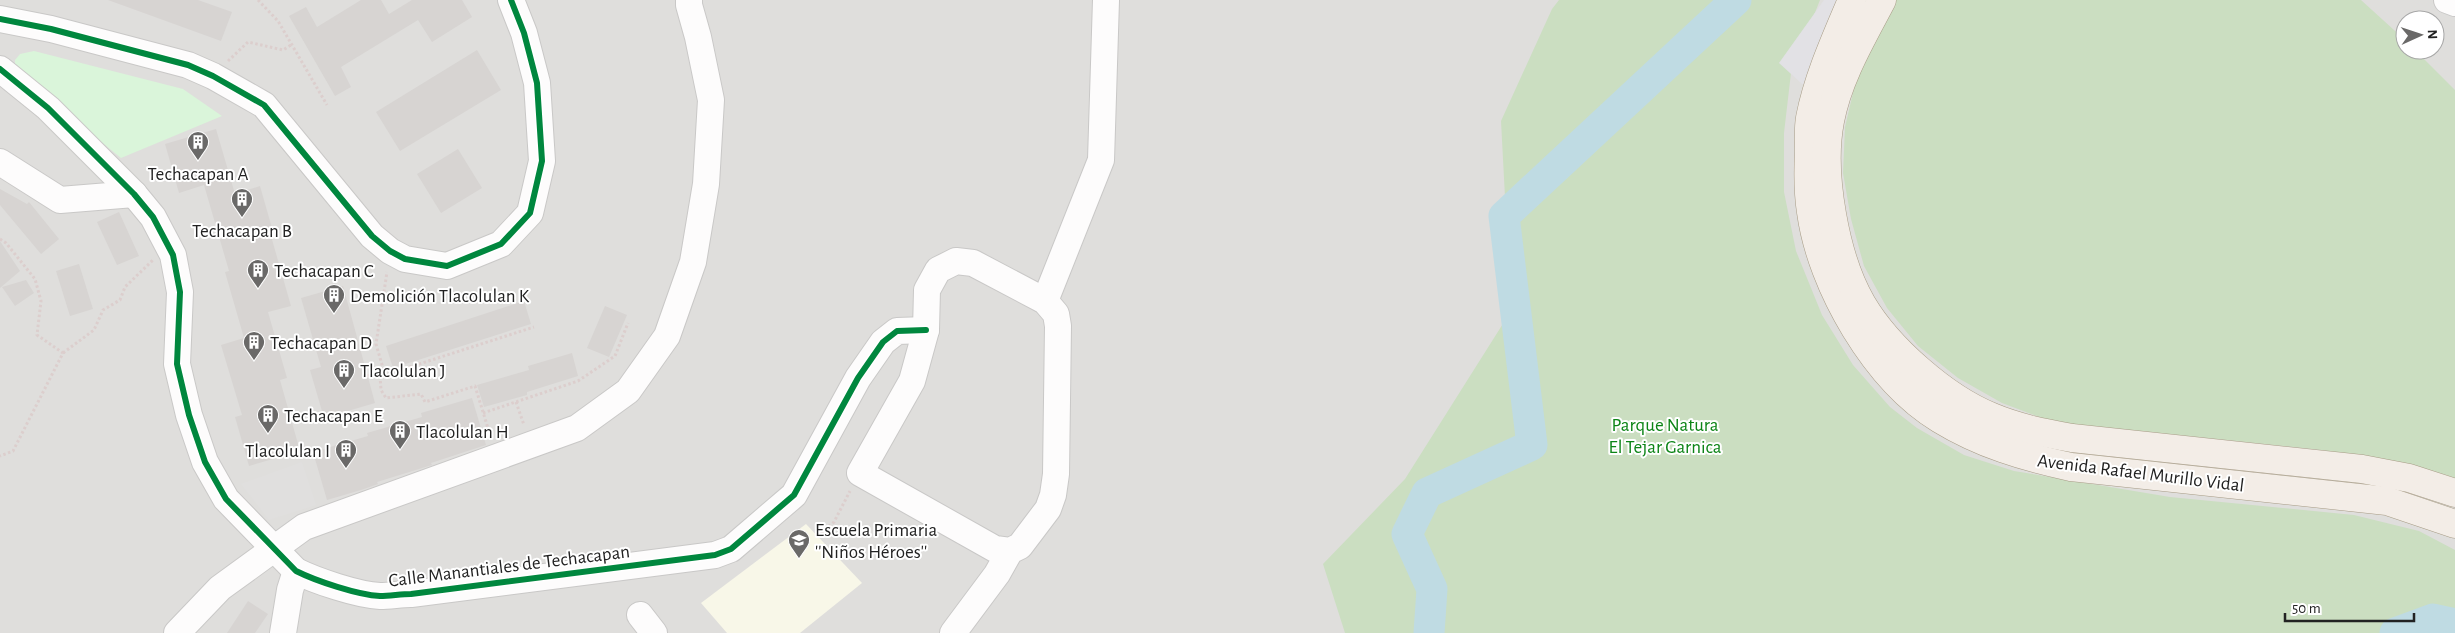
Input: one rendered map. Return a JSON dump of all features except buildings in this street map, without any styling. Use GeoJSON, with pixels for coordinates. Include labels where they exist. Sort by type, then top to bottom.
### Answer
{"type":"FeatureCollection","features":[{"type":"Feature","properties":{"kind":"main road","name":"Avenida Rafael Murillo Vidal"},"geometry":{"type":"LineString","coordinates":[[1852,0],[1824,68],[1810,119],[1808,163],[1811,213],[1825,265],[1845,312],[1870,352],[1905,390],[1939,418],[1984,442],[2027,458],[2071,466],[2387,500],[2455,524]]}},
{"type":"Feature","properties":{"kind":"main road","name":"Avenida Rafael Murillo Vidal"},"geometry":{"type":"LineString","coordinates":[[1882,0],[1843,79],[1830,121],[1827,164],[1831,210],[1844,261],[1862,304],[1888,339],[1918,368],[1952,394],[1991,417],[2033,431],[2072,438],[2362,470],[2409,478],[2455,493]]}},
{"type":"Feature","properties":{"kind":"street"},"geometry":{"type":"LineString","coordinates":[[0,19],[51,29],[188,65],[213,76],[264,105],[372,236],[390,252],[405,259],[447,266],[501,244],[530,213],[542,161],[537,83],[524,33],[511,0]]}},
{"type":"Feature","properties":{"kind":"street"},"geometry":{"type":"LineString","coordinates":[[177,633],[220,588],[304,527],[576,428],[628,391],[667,336],[693,262],[706,184],[711,100],[689,0]]}},
{"type":"Feature","properties":{"kind":"street"},"geometry":{"type":"LineString","coordinates":[[1044,301],[1101,160],[1106,0]]}},
{"type":"Feature","properties":{"kind":"street"},"geometry":{"type":"LineString","coordinates":[[2447,0],[2455,3]]}},
{"type":"Feature","properties":{"kind":"street","name":"Calle Manantiales de Techacapan"},"geometry":{"type":"LineString","coordinates":[[0,69],[48,108],[134,194],[153,217],[173,255],[180,292],[177,364],[189,414],[202,454],[226,499],[273,549],[303,574],[379,596],[715,555],[731,549],[794,495],[858,378],[884,342],[897,331],[926,330]]}},
{"type":"Feature","properties":{"kind":"street"},"geometry":{"type":"LineString","coordinates":[[0,162],[60,200],[134,194]]}},
{"type":"Feature","properties":{"kind":"street"},"geometry":{"type":"LineString","coordinates":[[953,633],[997,574],[1010,552],[1020,546],[1048,509],[1053,495],[1056,474],[1058,326],[1056,314],[1044,301],[973,263],[956,261],[938,270],[927,290],[926,330],[912,381],[860,473],[995,549],[1010,552]]}},
{"type":"Feature","properties":{"kind":"street"},"geometry":{"type":"LineString","coordinates":[[283,633],[290,590],[303,574]]}},
{"type":"Feature","properties":{"kind":"street"},"geometry":{"type":"LineString","coordinates":[[296,633],[303,574]]}},
{"type":"Feature","properties":{"kind":"path"},"geometry":{"type":"LineString","coordinates":[[258,0],[278,21],[327,105]]}},
{"type":"Feature","properties":{"kind":"path"},"geometry":{"type":"LineString","coordinates":[[213,76],[248,42],[283,50],[291,45]]}},
{"type":"Feature","properties":{"kind":"path"},"geometry":{"type":"LineString","coordinates":[[0,239],[6,243],[35,279],[41,301],[37,335],[63,353]]}},
{"type":"Feature","properties":{"kind":"path"},"geometry":{"type":"LineString","coordinates":[[385,375],[376,344],[390,252]]}},
{"type":"Feature","properties":{"kind":"path"},"geometry":{"type":"LineString","coordinates":[[0,456],[13,451],[63,353],[94,330],[103,310],[120,300],[125,287],[154,259],[173,255]]}},
{"type":"Feature","properties":{"kind":"path"},"geometry":{"type":"LineString","coordinates":[[483,413],[578,381],[615,356],[628,323]]}},
{"type":"Feature","properties":{"kind":"path"},"geometry":{"type":"LineString","coordinates":[[367,376],[375,374],[385,375],[534,326]]}},
{"type":"Feature","properties":{"kind":"path"},"geometry":{"type":"LineString","coordinates":[[380,376],[381,390],[386,398],[421,394],[425,402],[474,386],[497,457]]}},
{"type":"Feature","properties":{"kind":"path"},"geometry":{"type":"LineString","coordinates":[[817,536],[834,522],[860,473]]}},
{"type":"Feature","properties":{"kind":"shaded area"},"geometry":{"type":"Polygon","coordinates":[[[0,0],[2455,0],[2455,633],[0,633],[0,0]]]}},
{"type":"Feature","properties":{"kind":"shaded area"},"geometry":{"type":"Polygon","coordinates":[[[1824,0],[1845,0],[1813,94],[1779,63],[1824,0]]]}},
{"type":"Feature","properties":{"kind":"shaded area"},"geometry":{"type":"Polygon","coordinates":[[[302,462],[316,505],[269,520],[241,484],[302,462]]]}},
{"type":"Feature","properties":{"kind":"shaded area","name":"Escuela Primaria ''Niños Héroes''"},"geometry":{"type":"Polygon","coordinates":[[[806,524],[862,583],[800,633],[727,633],[701,603],[806,524]]]}},
{"type":"Feature","properties":{"kind":"green space","name":"Parque Natura El Tejar Garnica"},"geometry":{"type":"Polygon","coordinates":[[[1559,0],[1820,0],[1791,73],[1784,133],[1784,192],[1796,251],[1822,315],[1853,365],[1890,407],[1917,428],[1964,455],[2014,471],[2170,497],[2354,515],[2419,531],[2455,550],[2455,633],[1345,633],[1323,564],[1405,479],[1511,311],[1501,121],[1552,9],[1559,0]]]}},
{"type":"Feature","properties":{"kind":"green space"},"geometry":{"type":"Polygon","coordinates":[[[1895,0],[2361,0],[2395,31],[2395,60],[2425,60],[2455,90],[2455,479],[2446,475],[2379,459],[2321,450],[2053,422],[2002,403],[1958,378],[1918,346],[1887,308],[1864,266],[1851,219],[1843,173],[1845,127],[1855,84],[1895,0]]]}},
{"type":"Feature","properties":{"kind":"green space"},"geometry":{"type":"Polygon","coordinates":[[[34,51],[183,89],[222,116],[121,158],[15,72],[15,60],[20,54],[34,51]]]}},
{"type":"Feature","properties":{"kind":"waterway"},"geometry":{"type":"LineString","coordinates":[[1429,633],[1432,589],[1407,534],[1427,493],[1532,445],[1504,216],[1736,0]]}},
{"type":"Feature","properties":{"kind":"waterway"},"geometry":{"type":"LineString","coordinates":[[2395,633],[2433,619],[2455,624]]}},
{"type":"Feature","properties":{"kind":"cycle path"},"geometry":{"type":"LineString","coordinates":[[0,19],[51,29],[188,65],[213,76],[264,105],[372,236],[390,251],[405,259],[447,266],[501,244],[530,213],[542,161],[537,83],[524,33],[511,0]]}},
{"type":"Feature","properties":{"kind":"cycle path"},"geometry":{"type":"LineString","coordinates":[[0,69],[48,108],[134,194],[153,217],[173,255],[180,292],[177,364],[189,415],[205,462],[226,499],[296,571],[349,590],[380,596],[411,594],[715,555],[731,549],[794,495],[858,378],[883,342],[897,331],[926,330]]}},
{"type":"Feature","properties":{"kind":"place","name":"Techacapan A"},"geometry":{"type":"Point","coordinates":[198,161]}},
{"type":"Feature","properties":{"kind":"place","name":"Techacapan B"},"geometry":{"type":"Point","coordinates":[242,218]}},
{"type":"Feature","properties":{"kind":"place","name":"Techacapan C"},"geometry":{"type":"Point","coordinates":[258,289]}},
{"type":"Feature","properties":{"kind":"place","name":"Demolición Tlacolulan K"},"geometry":{"type":"Point","coordinates":[334,314]}},
{"type":"Feature","properties":{"kind":"place","name":"Techacapan D"},"geometry":{"type":"Point","coordinates":[254,361]}},
{"type":"Feature","properties":{"kind":"place","name":"Tlacolulan J"},"geometry":{"type":"Point","coordinates":[344,389]}},
{"type":"Feature","properties":{"kind":"place","name":"Techacapan E"},"geometry":{"type":"Point","coordinates":[268,434]}},
{"type":"Feature","properties":{"kind":"place","name":"Tlacolulan H"},"geometry":{"type":"Point","coordinates":[400,450]}},
{"type":"Feature","properties":{"kind":"place","name":"Tlacolulan I"},"geometry":{"type":"Point","coordinates":[346,469]}},
{"type":"Feature","properties":{"kind":"place","name":"Escuela Primaria ''Niños Héroes''"},"geometry":{"type":"Point","coordinates":[799,559]}}]}
